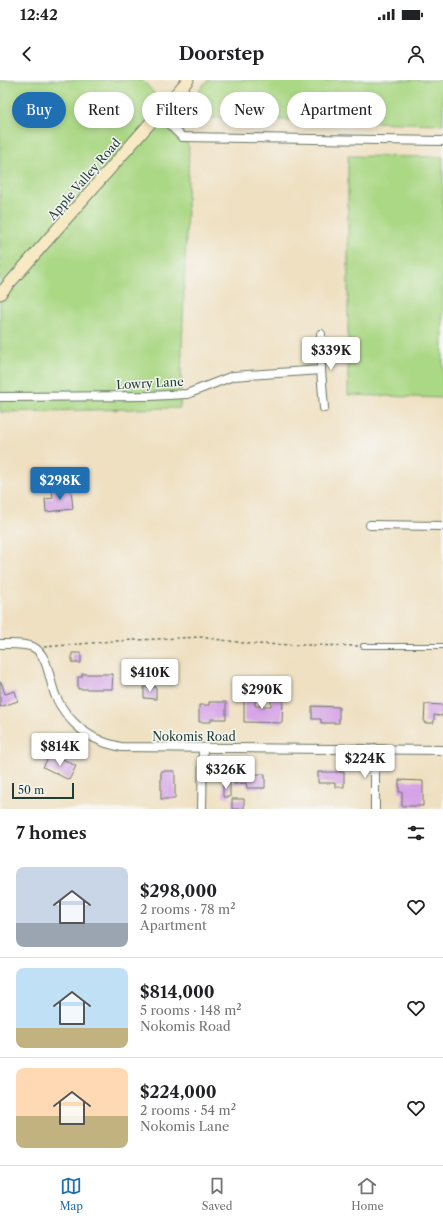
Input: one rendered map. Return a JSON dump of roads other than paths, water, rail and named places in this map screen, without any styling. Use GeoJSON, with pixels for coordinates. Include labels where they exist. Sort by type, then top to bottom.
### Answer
{"type":"FeatureCollection","features":[{"type":"Feature","properties":{"kind":"main road","name":"Apple Valley Road"},"geometry":{"type":"LineString","coordinates":[[178,92],[188,80]]}},
{"type":"Feature","properties":{"kind":"main road","name":"Apple Valley Road"},"geometry":{"type":"LineString","coordinates":[[0,294],[147,128]]}},
{"type":"Feature","properties":{"kind":"street"},"geometry":{"type":"LineString","coordinates":[[173,128],[182,137],[443,141]]}},
{"type":"Feature","properties":{"kind":"street"},"geometry":{"type":"LineString","coordinates":[[321,334],[321,370],[324,408]]}},
{"type":"Feature","properties":{"kind":"street","name":"Lowry Lane"},"geometry":{"type":"LineString","coordinates":[[0,397],[150,396],[187,394],[233,376],[321,370]]}},
{"type":"Feature","properties":{"kind":"street"},"geometry":{"type":"LineString","coordinates":[[370,525],[443,526]]}},
{"type":"Feature","properties":{"kind":"street","name":"Nokomis Road"},"geometry":{"type":"LineString","coordinates":[[0,644],[20,644],[35,648],[45,659],[55,696],[69,718],[82,731],[101,742],[121,747],[375,748],[443,750]]}},
{"type":"Feature","properties":{"kind":"street"},"geometry":{"type":"LineString","coordinates":[[202,809],[203,748]]}},
{"type":"Feature","properties":{"kind":"street"},"geometry":{"type":"LineString","coordinates":[[375,748],[375,809]]}},
{"type":"Feature","properties":{"kind":"lane"},"geometry":{"type":"LineString","coordinates":[[363,646],[443,646]]}}]}
